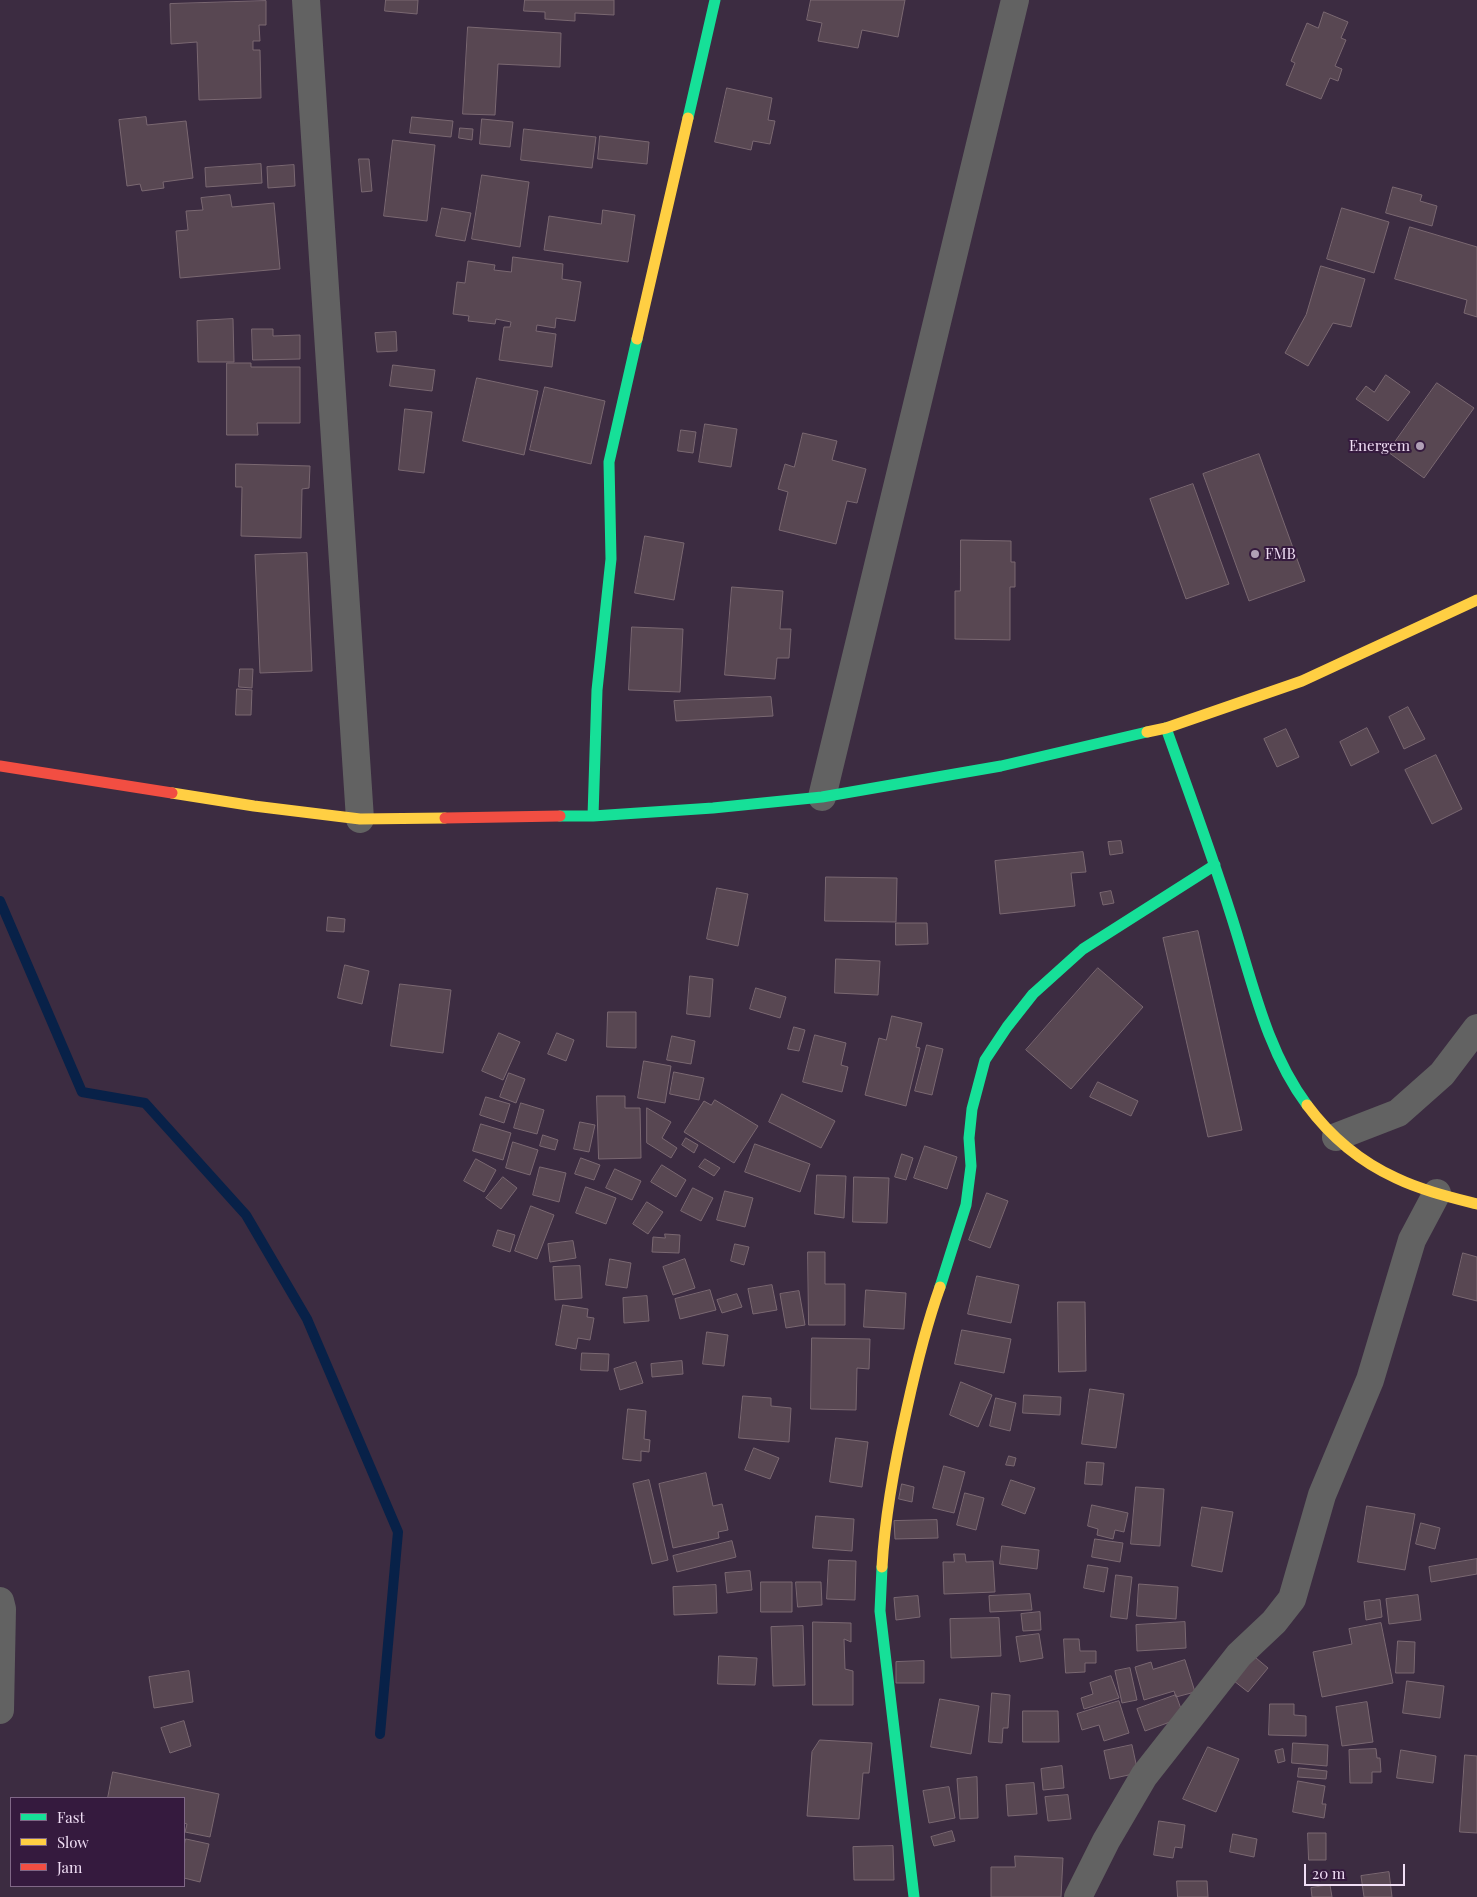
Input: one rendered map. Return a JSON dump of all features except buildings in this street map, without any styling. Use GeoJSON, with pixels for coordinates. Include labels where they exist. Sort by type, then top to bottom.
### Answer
{"type":"FeatureCollection","features":[{"type":"Feature","properties":{"kind":"street"},"geometry":{"type":"LineString","coordinates":[[306,0],[360,819]]}},
{"type":"Feature","properties":{"kind":"street"},"geometry":{"type":"LineString","coordinates":[[593,816],[597,690],[611,559],[609,462],[715,0]]}},
{"type":"Feature","properties":{"kind":"street"},"geometry":{"type":"LineString","coordinates":[[822,797],[1015,0]]}},
{"type":"Feature","properties":{"kind":"street"},"geometry":{"type":"LineString","coordinates":[[0,766],[254,806],[360,819],[593,816],[713,808],[822,797],[1001,766],[1166,728],[1302,681],[1477,600]]}},
{"type":"Feature","properties":{"kind":"street"},"geometry":{"type":"LineString","coordinates":[[1166,728],[1214,864],[1274,1049],[1293,1086],[1322,1126],[1358,1156],[1396,1178],[1437,1193],[1477,1204]]}},
{"type":"Feature","properties":{"kind":"street"},"geometry":{"type":"LineString","coordinates":[[914,1897],[880,1611],[884,1533],[897,1453],[929,1318],[966,1205],[972,1166],[970,1138],[972,1109],[985,1060],[1006,1027],[1033,994],[1083,948],[1214,864]]}},
{"type":"Feature","properties":{"kind":"street"},"geometry":{"type":"LineString","coordinates":[[1336,1137],[1398,1113],[1442,1074],[1477,1028]]}},
{"type":"Feature","properties":{"kind":"street"},"geometry":{"type":"LineString","coordinates":[[1078,1897],[1106,1842],[1144,1776],[1239,1655],[1274,1622],[1292,1599],[1322,1495],[1370,1380],[1412,1240],[1437,1193]]}},
{"type":"Feature","properties":{"kind":"street"},"geometry":{"type":"LineString","coordinates":[[0,1601],[2,1609],[0,1710]]}},
{"type":"Feature","properties":{"kind":"waterway"},"geometry":{"type":"LineString","coordinates":[[0,901],[82,1092],[145,1103],[246,1215],[307,1319],[398,1532],[380,1734]]}},
{"type":"Feature","properties":{"kind":"traffic: fast"},"geometry":{"type":"LineString","coordinates":[[688,118],[715,0]]}},
{"type":"Feature","properties":{"kind":"traffic: fast"},"geometry":{"type":"LineString","coordinates":[[593,816],[597,690],[611,559],[609,462],[637,339]]}},
{"type":"Feature","properties":{"kind":"traffic: fast"},"geometry":{"type":"LineString","coordinates":[[1166,728],[1216,868],[1270,1038],[1293,1084],[1307,1105]]}},
{"type":"Feature","properties":{"kind":"traffic: fast"},"geometry":{"type":"LineString","coordinates":[[560,816],[593,816],[713,808],[822,797],[1001,766],[1147,732]]}},
{"type":"Feature","properties":{"kind":"traffic: fast"},"geometry":{"type":"LineString","coordinates":[[940,1287],[966,1205],[971,1166],[969,1138],[972,1109],[985,1060],[1007,1027],[1033,994],[1083,949],[1215,865]]}},
{"type":"Feature","properties":{"kind":"traffic: fast"},"geometry":{"type":"LineString","coordinates":[[882,1567],[880,1611],[914,1897]]}},
{"type":"Feature","properties":{"kind":"traffic: slow"},"geometry":{"type":"LineString","coordinates":[[637,339],[688,118]]}},
{"type":"Feature","properties":{"kind":"traffic: slow"},"geometry":{"type":"LineString","coordinates":[[1147,732],[1166,728],[1302,681],[1477,600]]}},
{"type":"Feature","properties":{"kind":"traffic: slow"},"geometry":{"type":"LineString","coordinates":[[172,793],[254,806],[360,819],[445,818]]}},
{"type":"Feature","properties":{"kind":"traffic: slow"},"geometry":{"type":"LineString","coordinates":[[1307,1105],[1336,1138],[1383,1172],[1425,1190],[1477,1204]]}},
{"type":"Feature","properties":{"kind":"traffic: slow"},"geometry":{"type":"LineString","coordinates":[[882,1567],[888,1507],[898,1448],[910,1393],[940,1287]]}},
{"type":"Feature","properties":{"kind":"traffic: jam"},"geometry":{"type":"LineString","coordinates":[[0,766],[172,793]]}},
{"type":"Feature","properties":{"kind":"traffic: jam"},"geometry":{"type":"LineString","coordinates":[[445,818],[560,816]]}},
{"type":"Feature","properties":{"kind":"place","name":"Energem"},"geometry":{"type":"Point","coordinates":[1420,446]}},
{"type":"Feature","properties":{"kind":"place","name":"FMB"},"geometry":{"type":"Point","coordinates":[1255,554]}}]}
